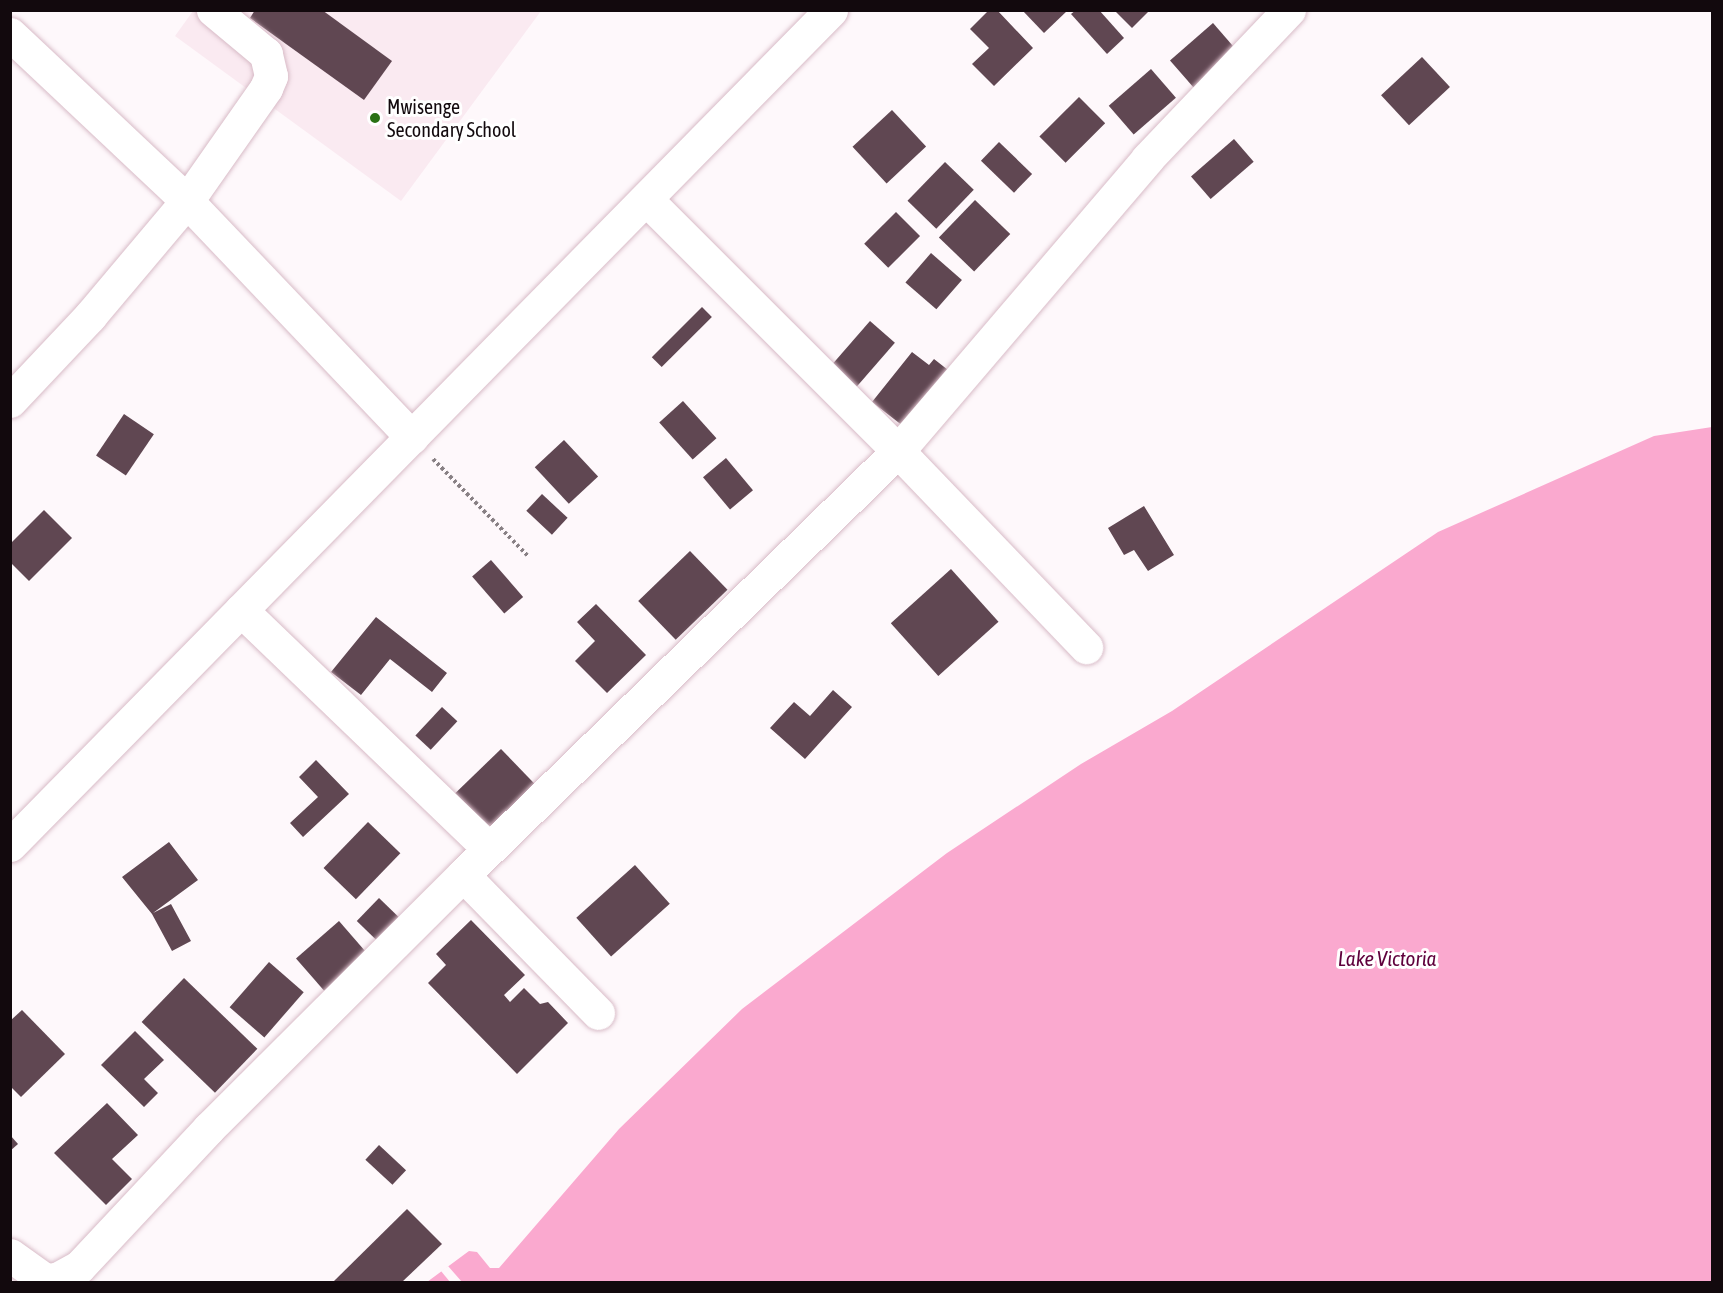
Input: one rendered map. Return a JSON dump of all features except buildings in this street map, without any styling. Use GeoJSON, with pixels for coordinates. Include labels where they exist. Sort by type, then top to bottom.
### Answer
{"type":"FeatureCollection","features":[{"type":"Feature","properties":{"kind":"street"},"geometry":{"type":"LineString","coordinates":[[10,401],[90,316],[187,201],[271,76],[266,54],[213,10]]}},
{"type":"Feature","properties":{"kind":"street"},"geometry":{"type":"LineString","coordinates":[[10,845],[831,10]]}},
{"type":"Feature","properties":{"kind":"street"},"geometry":{"type":"LineString","coordinates":[[10,1255],[45,1280],[57,1279],[79,1267],[209,1128],[489,849],[898,451],[1147,159],[1289,10]]}},
{"type":"Feature","properties":{"kind":"street"},"geometry":{"type":"LineString","coordinates":[[10,34],[187,201],[412,437]]}},
{"type":"Feature","properties":{"kind":"street"},"geometry":{"type":"LineString","coordinates":[[646,199],[898,451],[1086,647]]}},
{"type":"Feature","properties":{"kind":"street"},"geometry":{"type":"LineString","coordinates":[[241,610],[489,849]]}},
{"type":"Feature","properties":{"kind":"street"},"geometry":{"type":"LineString","coordinates":[[463,875],[598,1013]]}},
{"type":"Feature","properties":{"kind":"path"},"geometry":{"type":"LineString","coordinates":[[412,437],[529,557]]}},
{"type":"Feature","properties":{"kind":"shaded area","name":"Mwisenge Secondary School"},"geometry":{"type":"Polygon","coordinates":[[[193,11],[541,11],[401,201],[175,36],[193,11]]]}},
{"type":"Feature","properties":{"kind":"water","name":"Lake Victoria"},"geometry":{"type":"Polygon","coordinates":[[[1712,427],[1712,1282],[427,1282],[469,1251],[477,1252],[490,1268],[499,1268],[619,1129],[742,1009],[947,853],[1081,764],[1172,711],[1438,532],[1654,436],[1712,427]]]}},
{"type":"Feature","properties":{"kind":"pier"},"geometry":{"type":"Polygon","coordinates":[[[448,1266],[462,1282],[450,1282],[441,1271],[448,1266]]]}},
{"type":"Feature","properties":{"kind":"place","name":"Mwisenge Secondary School"},"geometry":{"type":"Point","coordinates":[375,118]}}]}
